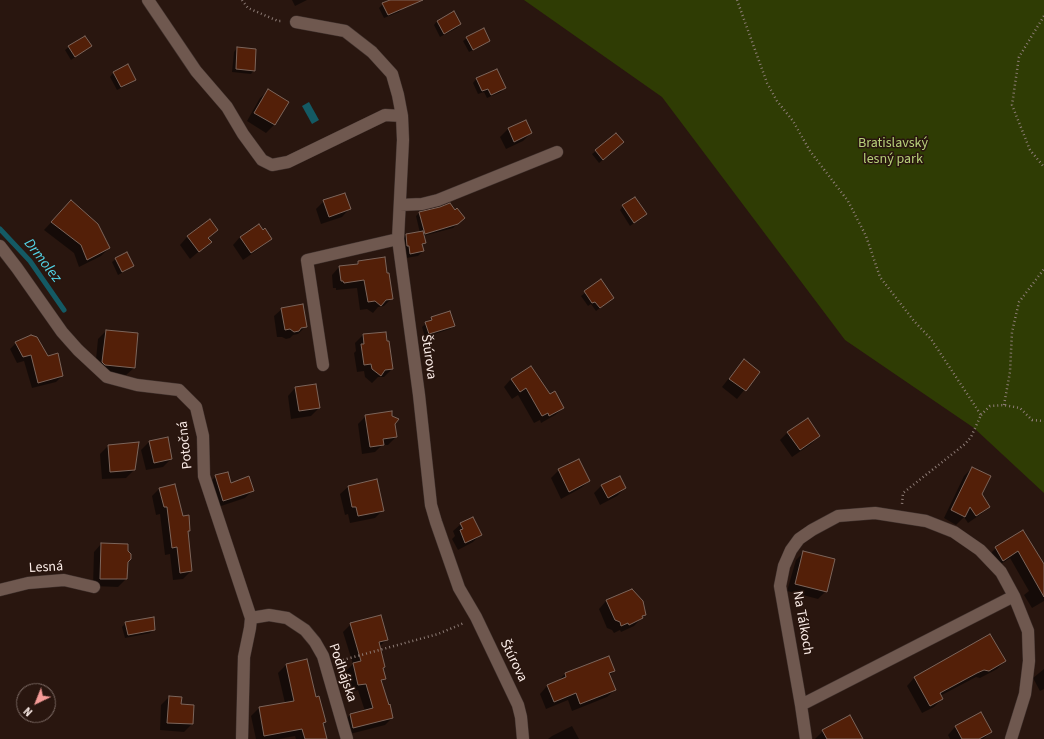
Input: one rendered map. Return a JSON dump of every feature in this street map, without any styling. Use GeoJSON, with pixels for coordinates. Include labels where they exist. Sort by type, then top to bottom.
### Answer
{"type":"FeatureCollection","features":[{"type":"Feature","properties":{"kind":"street"},"geometry":{"type":"LineString","coordinates":[[148,0],[196,71],[227,107],[243,134],[262,160],[272,165],[288,162],[385,115],[402,116]]}},
{"type":"Feature","properties":{"kind":"street","name":"Štúrova"},"geometry":{"type":"LineString","coordinates":[[296,22],[345,31],[372,52],[392,74],[402,116],[403,140],[398,239],[419,395],[431,505],[459,588],[476,617],[518,705],[521,717],[523,739]]}},
{"type":"Feature","properties":{"kind":"street"},"geometry":{"type":"LineString","coordinates":[[400,205],[422,204],[438,200],[557,152]]}},
{"type":"Feature","properties":{"kind":"street"},"geometry":{"type":"LineString","coordinates":[[323,365],[307,260],[398,239]]}},
{"type":"Feature","properties":{"kind":"street","name":"Potočná"},"geometry":{"type":"LineString","coordinates":[[0,246],[70,341],[107,377],[137,385],[179,390],[196,407],[203,436],[204,476],[251,618],[244,663],[242,739]]}},
{"type":"Feature","properties":{"kind":"street","name":"Na Tálkoch"},"geometry":{"type":"LineString","coordinates":[[806,739],[780,586],[784,566],[791,550],[799,539],[812,530],[838,516],[875,513],[926,521],[954,532],[980,550],[1001,572],[1014,596],[1028,631],[1029,661],[1025,694],[1011,739]]}},
{"type":"Feature","properties":{"kind":"street","name":"Lesná"},"geometry":{"type":"LineString","coordinates":[[0,590],[28,583],[64,580],[94,587]]}},
{"type":"Feature","properties":{"kind":"street"},"geometry":{"type":"LineString","coordinates":[[801,706],[1014,596]]}},
{"type":"Feature","properties":{"kind":"street","name":"Podhájska"},"geometry":{"type":"LineString","coordinates":[[251,618],[269,615],[287,618],[305,630],[315,642],[323,656],[347,739]]}},
{"type":"Feature","properties":{"kind":"path"},"geometry":{"type":"LineString","coordinates":[[242,0],[248,8],[278,21],[296,22]]}},
{"type":"Feature","properties":{"kind":"path"},"geometry":{"type":"LineString","coordinates":[[737,0],[767,83],[777,101],[793,121],[810,151],[848,201],[866,236],[880,277],[914,321],[931,340],[981,415]]}},
{"type":"Feature","properties":{"kind":"path"},"geometry":{"type":"LineString","coordinates":[[1044,16],[1019,57],[1012,105],[1030,150],[1044,167]]}},
{"type":"Feature","properties":{"kind":"path"},"geometry":{"type":"LineString","coordinates":[[1004,405],[1010,372],[1012,332],[1019,302],[1044,269]]}},
{"type":"Feature","properties":{"kind":"path"},"geometry":{"type":"LineString","coordinates":[[901,516],[903,493],[965,444],[971,438],[981,415],[990,406],[1004,405],[1020,408],[1032,420],[1044,421]]}},
{"type":"Feature","properties":{"kind":"path"},"geometry":{"type":"LineString","coordinates":[[325,665],[438,634],[476,617]]}},
{"type":"Feature","properties":{"kind":"green space","name":"Bratislavský lesný park"},"geometry":{"type":"Polygon","coordinates":[[[524,0],[1044,0],[1044,493],[974,428],[845,340],[662,97],[524,0]]]}},
{"type":"Feature","properties":{"kind":"water"},"geometry":{"type":"Polygon","coordinates":[[[309,102],[319,120],[312,124],[302,106],[309,102]]]}},
{"type":"Feature","properties":{"kind":"building"},"geometry":{"type":"Polygon","coordinates":[[[390,0],[423,0],[388,15],[382,3],[390,0]]]}},
{"type":"Feature","properties":{"kind":"building"},"geometry":{"type":"Polygon","coordinates":[[[454,11],[461,24],[444,34],[437,21],[454,11]]]}},
{"type":"Feature","properties":{"kind":"building"},"geometry":{"type":"Polygon","coordinates":[[[484,28],[490,41],[473,50],[466,37],[484,28]]]}},
{"type":"Feature","properties":{"kind":"building"},"geometry":{"type":"Polygon","coordinates":[[[85,36],[92,46],[75,57],[68,46],[85,36]]]}},
{"type":"Feature","properties":{"kind":"building"},"geometry":{"type":"Polygon","coordinates":[[[237,47],[256,49],[255,71],[236,69],[237,47]]]}},
{"type":"Feature","properties":{"kind":"building"},"geometry":{"type":"Polygon","coordinates":[[[128,64],[136,80],[121,87],[113,72],[128,64]]]}},
{"type":"Feature","properties":{"kind":"building"},"geometry":{"type":"Polygon","coordinates":[[[497,69],[506,88],[491,95],[488,89],[482,91],[476,78],[497,69]]]}},
{"type":"Feature","properties":{"kind":"building"},"geometry":{"type":"Polygon","coordinates":[[[268,89],[289,102],[275,125],[254,113],[268,89]]]}},
{"type":"Feature","properties":{"kind":"building"},"geometry":{"type":"Polygon","coordinates":[[[526,120],[532,133],[514,142],[508,128],[526,120]]]}},
{"type":"Feature","properties":{"kind":"building"},"geometry":{"type":"Polygon","coordinates":[[[616,133],[624,142],[603,160],[595,150],[616,133]]]}},
{"type":"Feature","properties":{"kind":"building"},"geometry":{"type":"Polygon","coordinates":[[[345,193],[351,209],[329,217],[323,200],[345,193]]]}},
{"type":"Feature","properties":{"kind":"building"},"geometry":{"type":"Polygon","coordinates":[[[635,197],[647,214],[634,223],[622,205],[635,197]]]}},
{"type":"Feature","properties":{"kind":"building"},"geometry":{"type":"Polygon","coordinates":[[[71,200],[98,224],[110,248],[87,260],[81,245],[51,222],[71,200]]]}},
{"type":"Feature","properties":{"kind":"building"},"geometry":{"type":"Polygon","coordinates":[[[450,203],[455,210],[457,208],[465,218],[458,224],[425,234],[419,212],[450,203]]]}},
{"type":"Feature","properties":{"kind":"building"},"geometry":{"type":"Polygon","coordinates":[[[210,219],[218,230],[208,238],[212,242],[199,252],[187,236],[210,219]]]}},
{"type":"Feature","properties":{"kind":"building"},"geometry":{"type":"Polygon","coordinates":[[[259,224],[263,230],[265,228],[272,239],[251,253],[240,237],[259,224]]]}},
{"type":"Feature","properties":{"kind":"building"},"geometry":{"type":"Polygon","coordinates":[[[423,231],[426,243],[422,244],[424,251],[410,254],[409,246],[407,246],[406,234],[423,231]]]}},
{"type":"Feature","properties":{"kind":"building"},"geometry":{"type":"Polygon","coordinates":[[[127,252],[134,266],[122,272],[115,258],[127,252]]]}},
{"type":"Feature","properties":{"kind":"building"},"geometry":{"type":"Polygon","coordinates":[[[385,257],[393,299],[386,300],[381,306],[375,301],[368,302],[364,280],[344,283],[341,281],[339,266],[358,264],[358,261],[385,257]]]}},
{"type":"Feature","properties":{"kind":"building"},"geometry":{"type":"Polygon","coordinates":[[[601,279],[614,298],[600,308],[595,302],[592,303],[584,291],[601,279]]]}},
{"type":"Feature","properties":{"kind":"building"},"geometry":{"type":"Polygon","coordinates":[[[303,304],[307,327],[301,328],[299,331],[294,332],[290,329],[285,330],[281,308],[303,304]]]}},
{"type":"Feature","properties":{"kind":"building"},"geometry":{"type":"Polygon","coordinates":[[[450,311],[455,326],[429,334],[425,322],[432,320],[431,317],[450,311]]]}},
{"type":"Feature","properties":{"kind":"building"},"geometry":{"type":"Polygon","coordinates":[[[106,330],[138,333],[135,368],[105,365],[102,362],[106,330]]]}},
{"type":"Feature","properties":{"kind":"building"},"geometry":{"type":"Polygon","coordinates":[[[386,332],[387,341],[389,341],[393,369],[385,370],[381,376],[372,369],[371,364],[364,365],[361,344],[364,344],[363,334],[386,332]]]}},
{"type":"Feature","properties":{"kind":"building"},"geometry":{"type":"Polygon","coordinates":[[[31,335],[37,337],[48,356],[58,353],[63,376],[38,383],[31,355],[23,357],[15,342],[31,335]]]}},
{"type":"Feature","properties":{"kind":"building"},"geometry":{"type":"Polygon","coordinates":[[[744,359],[760,372],[746,391],[729,379],[744,359]]]}},
{"type":"Feature","properties":{"kind":"building"},"geometry":{"type":"Polygon","coordinates":[[[531,366],[550,394],[555,391],[564,408],[549,416],[548,413],[542,416],[526,388],[520,392],[511,379],[531,366]]]}},
{"type":"Feature","properties":{"kind":"building"},"geometry":{"type":"Polygon","coordinates":[[[316,384],[320,408],[299,411],[295,387],[316,384]]]}},
{"type":"Feature","properties":{"kind":"building"},"geometry":{"type":"Polygon","coordinates":[[[392,411],[392,416],[399,419],[395,424],[397,437],[383,439],[384,445],[370,447],[365,415],[392,411]]]}},
{"type":"Feature","properties":{"kind":"building"},"geometry":{"type":"Polygon","coordinates":[[[808,418],[820,436],[800,450],[787,432],[808,418]]]}},
{"type":"Feature","properties":{"kind":"building"},"geometry":{"type":"Polygon","coordinates":[[[168,437],[172,459],[154,463],[149,441],[168,437]]]}},
{"type":"Feature","properties":{"kind":"building"},"geometry":{"type":"Polygon","coordinates":[[[139,442],[135,470],[110,472],[108,445],[139,442]]]}},
{"type":"Feature","properties":{"kind":"building"},"geometry":{"type":"Polygon","coordinates":[[[579,459],[590,481],[569,492],[558,469],[579,459]]]}},
{"type":"Feature","properties":{"kind":"building"},"geometry":{"type":"Polygon","coordinates":[[[972,467],[991,476],[982,494],[990,507],[976,516],[970,507],[965,517],[951,510],[972,467]]]}},
{"type":"Feature","properties":{"kind":"building"},"geometry":{"type":"Polygon","coordinates":[[[228,472],[231,483],[249,476],[254,491],[223,501],[215,475],[228,472]]]}},
{"type":"Feature","properties":{"kind":"building"},"geometry":{"type":"Polygon","coordinates":[[[620,476],[626,488],[608,498],[601,485],[620,476]]]}},
{"type":"Feature","properties":{"kind":"building"},"geometry":{"type":"Polygon","coordinates":[[[377,479],[384,511],[358,516],[356,507],[352,507],[348,486],[377,479]]]}},
{"type":"Feature","properties":{"kind":"building"},"geometry":{"type":"Polygon","coordinates":[[[175,484],[183,516],[189,515],[190,531],[188,531],[192,571],[180,573],[177,547],[172,548],[167,507],[164,507],[159,488],[175,484]]]}},
{"type":"Feature","properties":{"kind":"building"},"geometry":{"type":"Polygon","coordinates":[[[473,517],[482,535],[465,543],[460,530],[463,529],[460,523],[473,517]]]}},
{"type":"Feature","properties":{"kind":"building"},"geometry":{"type":"Polygon","coordinates":[[[1023,530],[1044,564],[1044,597],[1018,551],[1003,561],[995,547],[1023,530]]]}},
{"type":"Feature","properties":{"kind":"building"},"geometry":{"type":"Polygon","coordinates":[[[101,543],[128,544],[128,551],[131,554],[131,559],[128,562],[127,579],[100,579],[101,543]]]}},
{"type":"Feature","properties":{"kind":"building"},"geometry":{"type":"Polygon","coordinates":[[[803,551],[835,559],[827,592],[795,584],[803,551]]]}},
{"type":"Feature","properties":{"kind":"building"},"geometry":{"type":"Polygon","coordinates":[[[632,589],[643,601],[646,615],[629,625],[628,623],[621,626],[620,622],[615,620],[606,600],[632,589]]]}},
{"type":"Feature","properties":{"kind":"building"},"geometry":{"type":"Polygon","coordinates":[[[381,615],[388,640],[379,642],[385,667],[383,668],[386,679],[381,680],[389,705],[390,704],[393,718],[353,728],[350,714],[373,708],[366,684],[358,685],[353,663],[361,661],[350,623],[381,615]]]}},
{"type":"Feature","properties":{"kind":"building"},"geometry":{"type":"Polygon","coordinates":[[[154,617],[155,630],[128,635],[125,622],[154,617]]]}},
{"type":"Feature","properties":{"kind":"building"},"geometry":{"type":"Polygon","coordinates":[[[990,634],[1006,661],[989,671],[984,670],[977,673],[940,693],[943,699],[930,706],[914,677],[990,634]]]}},
{"type":"Feature","properties":{"kind":"building"},"geometry":{"type":"Polygon","coordinates":[[[609,656],[615,671],[609,673],[616,690],[580,704],[576,693],[554,702],[547,685],[566,677],[565,673],[609,656]]]}},
{"type":"Feature","properties":{"kind":"building"},"geometry":{"type":"Polygon","coordinates":[[[307,659],[316,697],[319,696],[326,722],[323,723],[327,739],[305,739],[302,729],[264,736],[259,707],[294,701],[286,664],[307,659]]]}},
{"type":"Feature","properties":{"kind":"building"},"geometry":{"type":"Polygon","coordinates":[[[169,696],[182,697],[181,704],[194,705],[193,724],[167,723],[169,696]]]}},
{"type":"Feature","properties":{"kind":"building"},"geometry":{"type":"Polygon","coordinates":[[[981,712],[992,732],[979,739],[962,739],[955,726],[981,712]]]}},
{"type":"Feature","properties":{"kind":"building"},"geometry":{"type":"Polygon","coordinates":[[[850,715],[863,739],[827,739],[822,730],[850,715]]]}},
{"type":"Feature","properties":{"kind":"waterway","name":"Drmolez"},"geometry":{"type":"LineString","coordinates":[[0,229],[30,261],[64,310]]}}]}
